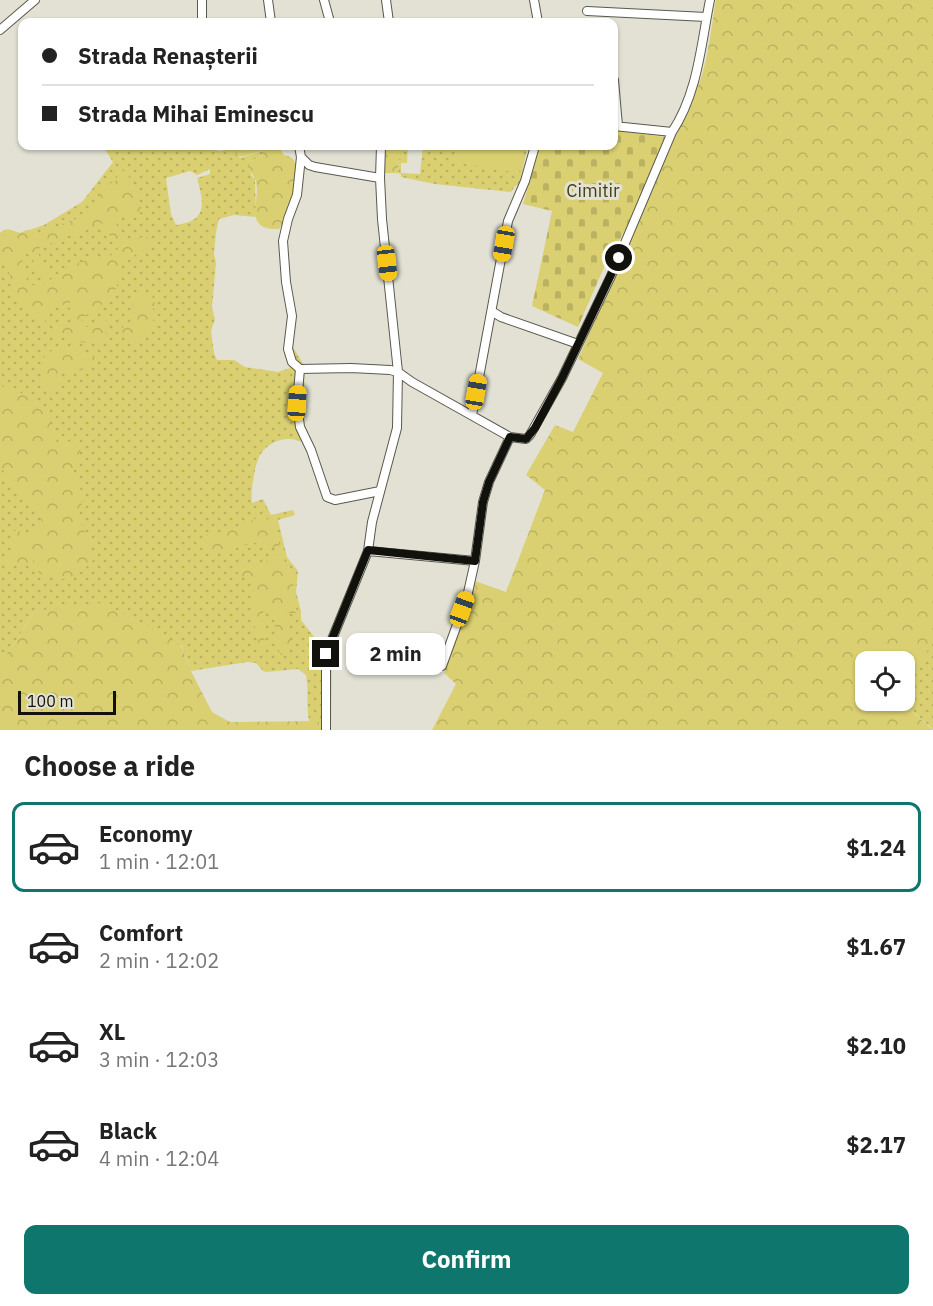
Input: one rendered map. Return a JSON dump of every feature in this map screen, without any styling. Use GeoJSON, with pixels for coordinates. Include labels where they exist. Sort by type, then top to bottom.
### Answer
{"type":"FeatureCollection","features":[{"type":"Feature","properties":{"kind":"street"},"geometry":{"type":"LineString","coordinates":[[0,30],[35,0]]}},
{"type":"Feature","properties":{"kind":"street"},"geometry":{"type":"LineString","coordinates":[[202,0],[202,18]]}},
{"type":"Feature","properties":{"kind":"street"},"geometry":{"type":"LineString","coordinates":[[268,0],[270,18]]}},
{"type":"Feature","properties":{"kind":"street"},"geometry":{"type":"LineString","coordinates":[[324,0],[329,18]]}},
{"type":"Feature","properties":{"kind":"street"},"geometry":{"type":"LineString","coordinates":[[386,0],[388,18]]}},
{"type":"Feature","properties":{"kind":"street"},"geometry":{"type":"LineString","coordinates":[[534,0],[537,18]]}},
{"type":"Feature","properties":{"kind":"street"},"geometry":{"type":"LineString","coordinates":[[300,150],[297,195],[283,241],[286,282],[292,316],[288,349],[292,362],[300,369],[351,368],[398,372],[510,437],[526,439],[562,378],[611,276],[672,132],[683,115],[689,99],[710,0]]}},
{"type":"Feature","properties":{"kind":"street"},"geometry":{"type":"LineString","coordinates":[[587,11],[706,17]]}},
{"type":"Feature","properties":{"kind":"street"},"geometry":{"type":"LineString","coordinates":[[618,126],[672,132]]}},
{"type":"Feature","properties":{"kind":"street"},"geometry":{"type":"LineString","coordinates":[[326,730],[326,654],[368,550],[380,490],[397,428],[398,372],[380,178],[381,150]]}},
{"type":"Feature","properties":{"kind":"street"},"geometry":{"type":"LineString","coordinates":[[472,415],[508,222],[525,181],[534,150]]}},
{"type":"Feature","properties":{"kind":"street"},"geometry":{"type":"LineString","coordinates":[[301,157],[309,165],[315,167],[380,178]]}},
{"type":"Feature","properties":{"kind":"street"},"geometry":{"type":"LineString","coordinates":[[493,312],[501,317],[578,344]]}},
{"type":"Feature","properties":{"kind":"street"},"geometry":{"type":"LineString","coordinates":[[300,369],[297,403],[300,426],[326,494],[334,500],[380,490]]}},
{"type":"Feature","properties":{"kind":"street"},"geometry":{"type":"LineString","coordinates":[[398,387],[412,382]]}},
{"type":"Feature","properties":{"kind":"street"},"geometry":{"type":"LineString","coordinates":[[442,666],[467,597],[475,561],[483,502],[489,482],[510,437]]}},
{"type":"Feature","properties":{"kind":"street"},"geometry":{"type":"LineString","coordinates":[[368,550],[475,561]]}},
{"type":"Feature","properties":{"kind":"green space"},"geometry":{"type":"Polygon","coordinates":[[[716,0],[933,0],[933,643],[915,668],[915,651],[855,651],[855,711],[911,711],[933,730],[432,730],[456,684],[444,673],[475,581],[506,592],[545,490],[526,475],[555,425],[573,432],[603,373],[578,359],[700,81],[708,51],[716,0]]]}},
{"type":"Feature","properties":{"kind":"green space","name":"Cimitir"},"geometry":{"type":"Polygon","coordinates":[[[618,131],[665,137],[631,220],[605,265],[578,327],[532,306],[552,211],[523,204],[539,150],[618,150],[618,131]]]}},
{"type":"Feature","properties":{"kind":"green space"},"geometry":{"type":"Polygon","coordinates":[[[106,150],[244,150],[234,154],[241,158],[262,151],[263,155],[249,162],[251,175],[255,179],[256,217],[234,215],[219,219],[214,254],[216,263],[212,308],[215,319],[211,331],[217,360],[234,360],[245,367],[278,372],[290,368],[284,348],[293,347],[303,365],[304,422],[309,439],[302,442],[291,439],[279,440],[264,450],[256,465],[252,503],[263,499],[271,515],[293,510],[295,515],[278,520],[287,557],[298,571],[296,592],[301,620],[315,638],[325,644],[328,641],[335,642],[332,655],[331,730],[324,730],[318,721],[309,721],[306,675],[298,669],[266,672],[256,663],[247,662],[191,671],[182,646],[35,611],[0,661],[0,233],[7,229],[20,233],[44,225],[82,202],[113,162],[106,150]],[[210,169],[197,175],[190,171],[166,178],[171,214],[176,225],[186,223],[199,215],[202,203],[197,178],[210,174],[210,169]]]}},
{"type":"Feature","properties":{"kind":"green space"},"geometry":{"type":"Polygon","coordinates":[[[244,150],[281,150],[284,155],[292,159],[296,166],[296,188],[288,212],[279,229],[260,225],[256,219],[257,187],[248,168],[249,162],[263,155],[262,151],[242,157],[234,154],[244,150]]]}},
{"type":"Feature","properties":{"kind":"green space"},"geometry":{"type":"Polygon","coordinates":[[[386,150],[403,150],[402,157],[399,159],[398,173],[384,173],[386,150]]]}},
{"type":"Feature","properties":{"kind":"green space"},"geometry":{"type":"Polygon","coordinates":[[[403,150],[408,150],[407,163],[401,163],[401,173],[420,174],[423,150],[527,150],[519,185],[515,186],[511,192],[435,184],[401,177],[398,173],[399,159],[402,157],[403,150]]]}},
{"type":"Feature","properties":{"kind":"green space"},"geometry":{"type":"Polygon","coordinates":[[[459,150],[523,150],[519,173],[457,162],[459,150]]]}},
{"type":"Feature","properties":{"kind":"green space"},"geometry":{"type":"Polygon","coordinates":[[[120,166],[133,182],[133,187],[137,189],[142,212],[117,216],[116,223],[122,238],[114,243],[103,224],[98,223],[38,249],[48,276],[44,280],[29,253],[22,256],[27,280],[33,285],[40,286],[91,258],[111,255],[125,239],[147,237],[150,243],[120,268],[116,288],[109,298],[81,318],[86,327],[95,325],[104,317],[107,323],[105,339],[92,343],[70,341],[68,333],[64,337],[56,336],[52,329],[58,325],[70,327],[72,324],[67,311],[74,304],[71,302],[51,309],[45,322],[39,321],[24,308],[15,295],[8,270],[0,261],[0,233],[7,229],[20,233],[27,230],[38,234],[80,217],[97,203],[103,187],[117,180],[117,168],[120,166]]]}},
{"type":"Feature","properties":{"kind":"green space"},"geometry":{"type":"Polygon","coordinates":[[[143,293],[151,293],[155,304],[150,318],[157,327],[150,330],[139,342],[130,339],[122,332],[123,326],[132,320],[131,308],[135,297],[143,293]]]}},
{"type":"Feature","properties":{"kind":"green space"},"geometry":{"type":"Polygon","coordinates":[[[59,345],[80,350],[98,359],[93,366],[62,374],[58,388],[47,394],[43,385],[45,375],[41,363],[46,355],[59,345]]]}},
{"type":"Feature","properties":{"kind":"green space"},"geometry":{"type":"Polygon","coordinates":[[[5,385],[43,407],[58,445],[64,441],[75,442],[81,449],[73,472],[82,494],[78,516],[94,559],[82,571],[69,578],[55,579],[39,573],[35,559],[30,566],[15,562],[0,565],[0,562],[10,558],[14,549],[11,532],[18,530],[27,536],[34,530],[45,527],[34,507],[25,503],[0,466],[2,401],[0,387],[5,385]]]}},
{"type":"Feature","properties":{"kind":"green space"},"geometry":{"type":"Polygon","coordinates":[[[261,515],[275,524],[282,558],[295,573],[293,590],[297,613],[287,613],[291,646],[288,655],[281,655],[274,617],[269,605],[263,607],[265,647],[259,646],[253,617],[254,583],[236,571],[236,566],[273,560],[278,557],[276,549],[267,544],[258,543],[217,553],[207,552],[201,544],[207,535],[235,528],[261,515]]]}},
{"type":"Feature","properties":{"kind":"green space"},"geometry":{"type":"Polygon","coordinates":[[[100,603],[142,623],[182,647],[191,671],[212,712],[230,722],[318,721],[324,730],[0,730],[0,660],[14,644],[35,611],[100,603]]]}},
{"type":"Feature","properties":{"kind":"green space"},"geometry":{"type":"Polygon","coordinates":[[[933,643],[933,729],[912,711],[915,711],[915,667],[933,643]]]}},
{"type":"Feature","properties":{"kind":"route"},"geometry":{"type":"LineString","coordinates":[[326,654],[368,550],[475,561],[483,502],[489,482],[510,437],[526,439],[535,428],[562,378],[619,258]]}}]}
